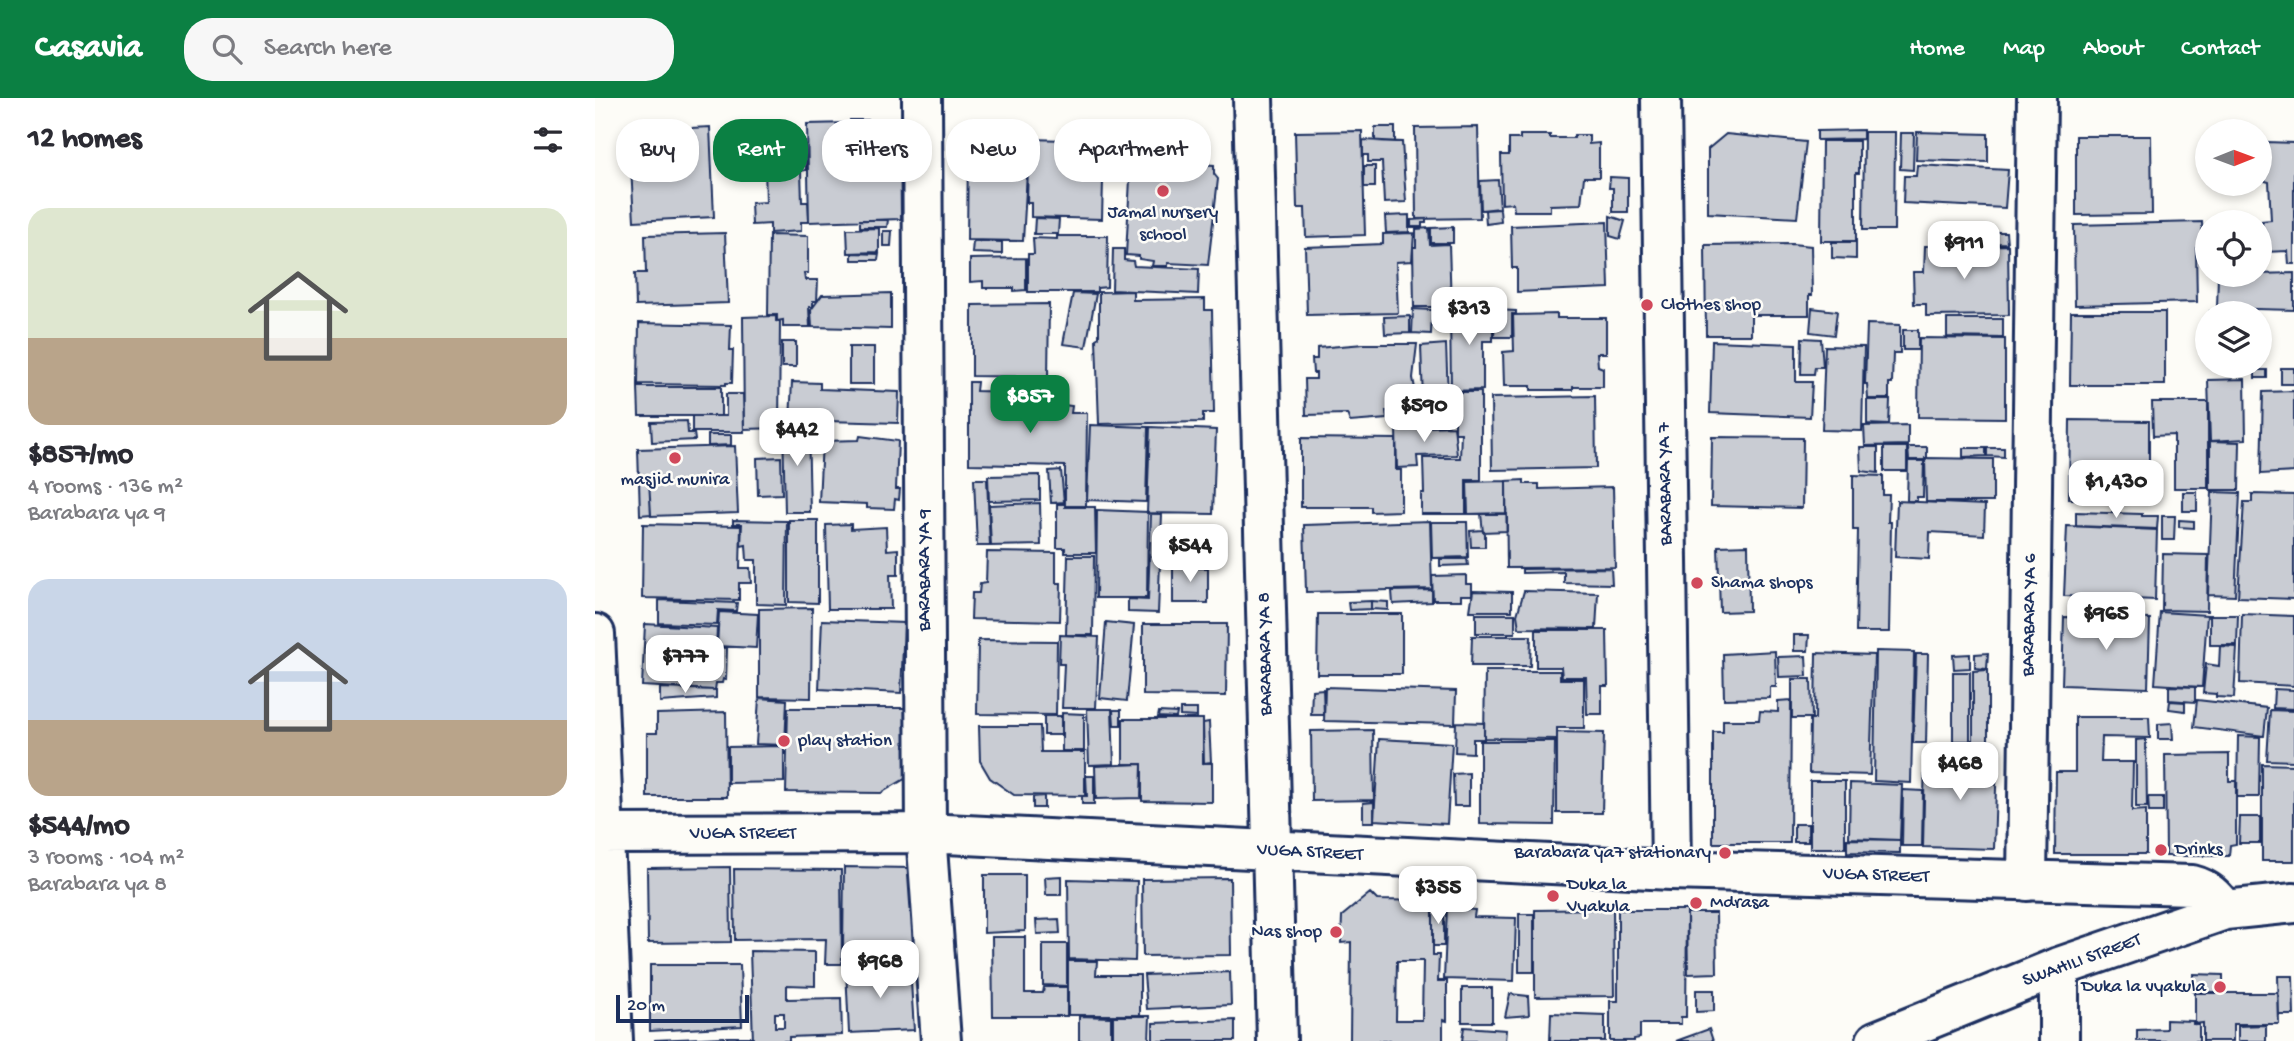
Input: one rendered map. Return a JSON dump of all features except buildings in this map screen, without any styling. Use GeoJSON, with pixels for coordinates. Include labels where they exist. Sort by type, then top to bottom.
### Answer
{"type":"FeatureCollection","features":[{"type":"Feature","properties":{"kind":"street","name":"BARABARA YA 9"},"geometry":{"type":"LineString","coordinates":[[922,98],[926,833],[941,1041]]}},
{"type":"Feature","properties":{"kind":"street","name":"BARABARA YA 8"},"geometry":{"type":"LineString","coordinates":[[1253,98],[1277,1041]]}},
{"type":"Feature","properties":{"kind":"street","name":"BARABARA YA 7"},"geometry":{"type":"LineString","coordinates":[[1661,98],[1671,870]]}},
{"type":"Feature","properties":{"kind":"street","name":"BARABARA YA 6"},"geometry":{"type":"LineString","coordinates":[[2027,881],[2037,98]]}},
{"type":"Feature","properties":{"kind":"street"},"geometry":{"type":"LineString","coordinates":[[595,634],[599,834],[613,1041]]}},
{"type":"Feature","properties":{"kind":"street","name":"VUGA STREET"},"geometry":{"type":"LineString","coordinates":[[599,834],[926,833],[1671,870],[2192,885],[2211,894],[2225,910]]}},
{"type":"Feature","properties":{"kind":"street","name":"SWAHILI STREET"},"geometry":{"type":"LineString","coordinates":[[1876,1041],[2059,967],[2225,910],[2294,903]]}},
{"type":"Feature","properties":{"kind":"street"},"geometry":{"type":"LineString","coordinates":[[2059,967],[2059,1041]]}},
{"type":"Feature","properties":{"kind":"place","name":"Jamal nursery school"},"geometry":{"type":"Point","coordinates":[1163,191]}},
{"type":"Feature","properties":{"kind":"place","name":"Clothes shop"},"geometry":{"type":"Point","coordinates":[1647,305]}},
{"type":"Feature","properties":{"kind":"place","name":"masjid munira"},"geometry":{"type":"Point","coordinates":[675,458]}},
{"type":"Feature","properties":{"kind":"place","name":"Shama shops"},"geometry":{"type":"Point","coordinates":[1697,583]}},
{"type":"Feature","properties":{"kind":"place","name":"play station"},"geometry":{"type":"Point","coordinates":[784,741]}},
{"type":"Feature","properties":{"kind":"place","name":"Drinks"},"geometry":{"type":"Point","coordinates":[2161,850]}},
{"type":"Feature","properties":{"kind":"place","name":"Barabara ya7 stationary"},"geometry":{"type":"Point","coordinates":[1725,853]}},
{"type":"Feature","properties":{"kind":"place","name":"Duka la Vyakula"},"geometry":{"type":"Point","coordinates":[1553,896]}},
{"type":"Feature","properties":{"kind":"place","name":"Mdrasa"},"geometry":{"type":"Point","coordinates":[1696,903]}},
{"type":"Feature","properties":{"kind":"place","name":"Nas shop"},"geometry":{"type":"Point","coordinates":[1336,932]}},
{"type":"Feature","properties":{"kind":"place","name":"Duka la vyakula"},"geometry":{"type":"Point","coordinates":[2220,987]}}]}
